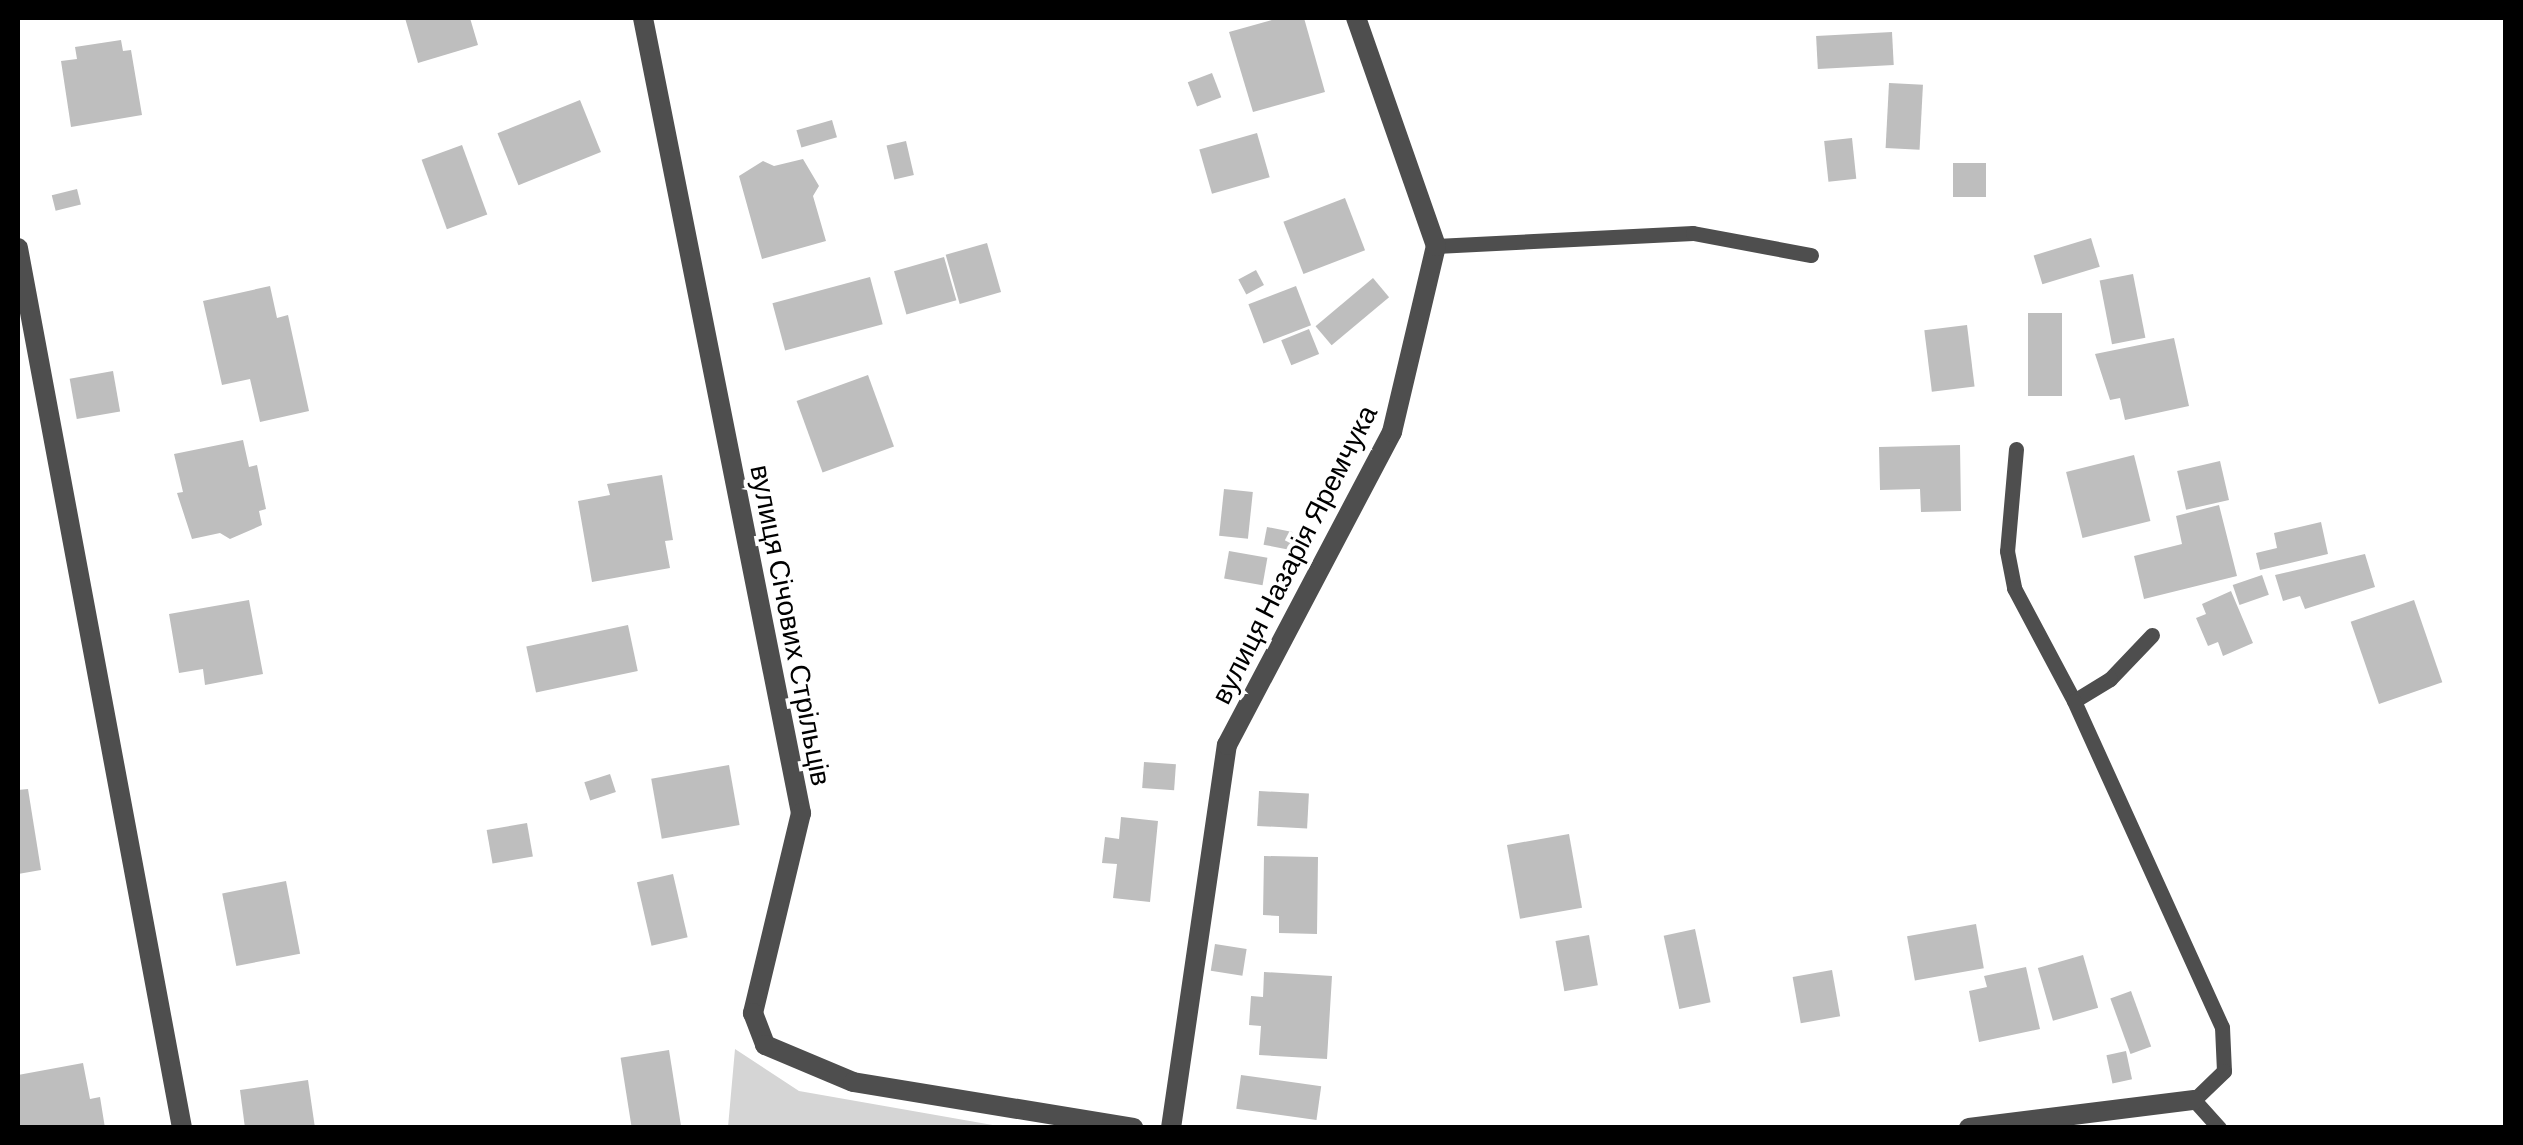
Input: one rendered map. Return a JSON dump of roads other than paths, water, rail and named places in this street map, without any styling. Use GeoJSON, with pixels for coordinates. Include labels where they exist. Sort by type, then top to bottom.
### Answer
{"type":"FeatureCollection","features":[{"type":"Feature","properties":{"kind":"street","name":"вулиця Січових Стрільців"},"geometry":{"type":"LineString","coordinates":[[644,18],[801,813],[753,1013],[765,1045],[853,1082],[1133,1128]]}},
{"type":"Feature","properties":{"kind":"street"},"geometry":{"type":"LineString","coordinates":[[1356,18],[1436,246]]}},
{"type":"Feature","properties":{"kind":"street","name":"вулиця Назарія Яремчука"},"geometry":{"type":"LineString","coordinates":[[1172,1128],[1227,745],[1392,432],[1436,246]]}},
{"type":"Feature","properties":{"kind":"street"},"geometry":{"type":"LineString","coordinates":[[18,248],[182,1128]]}},
{"type":"Feature","properties":{"kind":"street"},"geometry":{"type":"LineString","coordinates":[[1969,1128],[2194,1100]]}},
{"type":"Feature","properties":{"kind":"lane"},"geometry":{"type":"LineString","coordinates":[[1436,246],[1693,233],[1810,254]]}},
{"type":"Feature","properties":{"kind":"lane"},"geometry":{"type":"LineString","coordinates":[[2016,449],[2007,551],[2014,588],[2074,701],[2222,1027],[2224,1070],[2194,1100],[2219,1128]]}},
{"type":"Feature","properties":{"kind":"lane"},"geometry":{"type":"LineString","coordinates":[[2074,701],[2110,679],[2152,635]]}}]}
